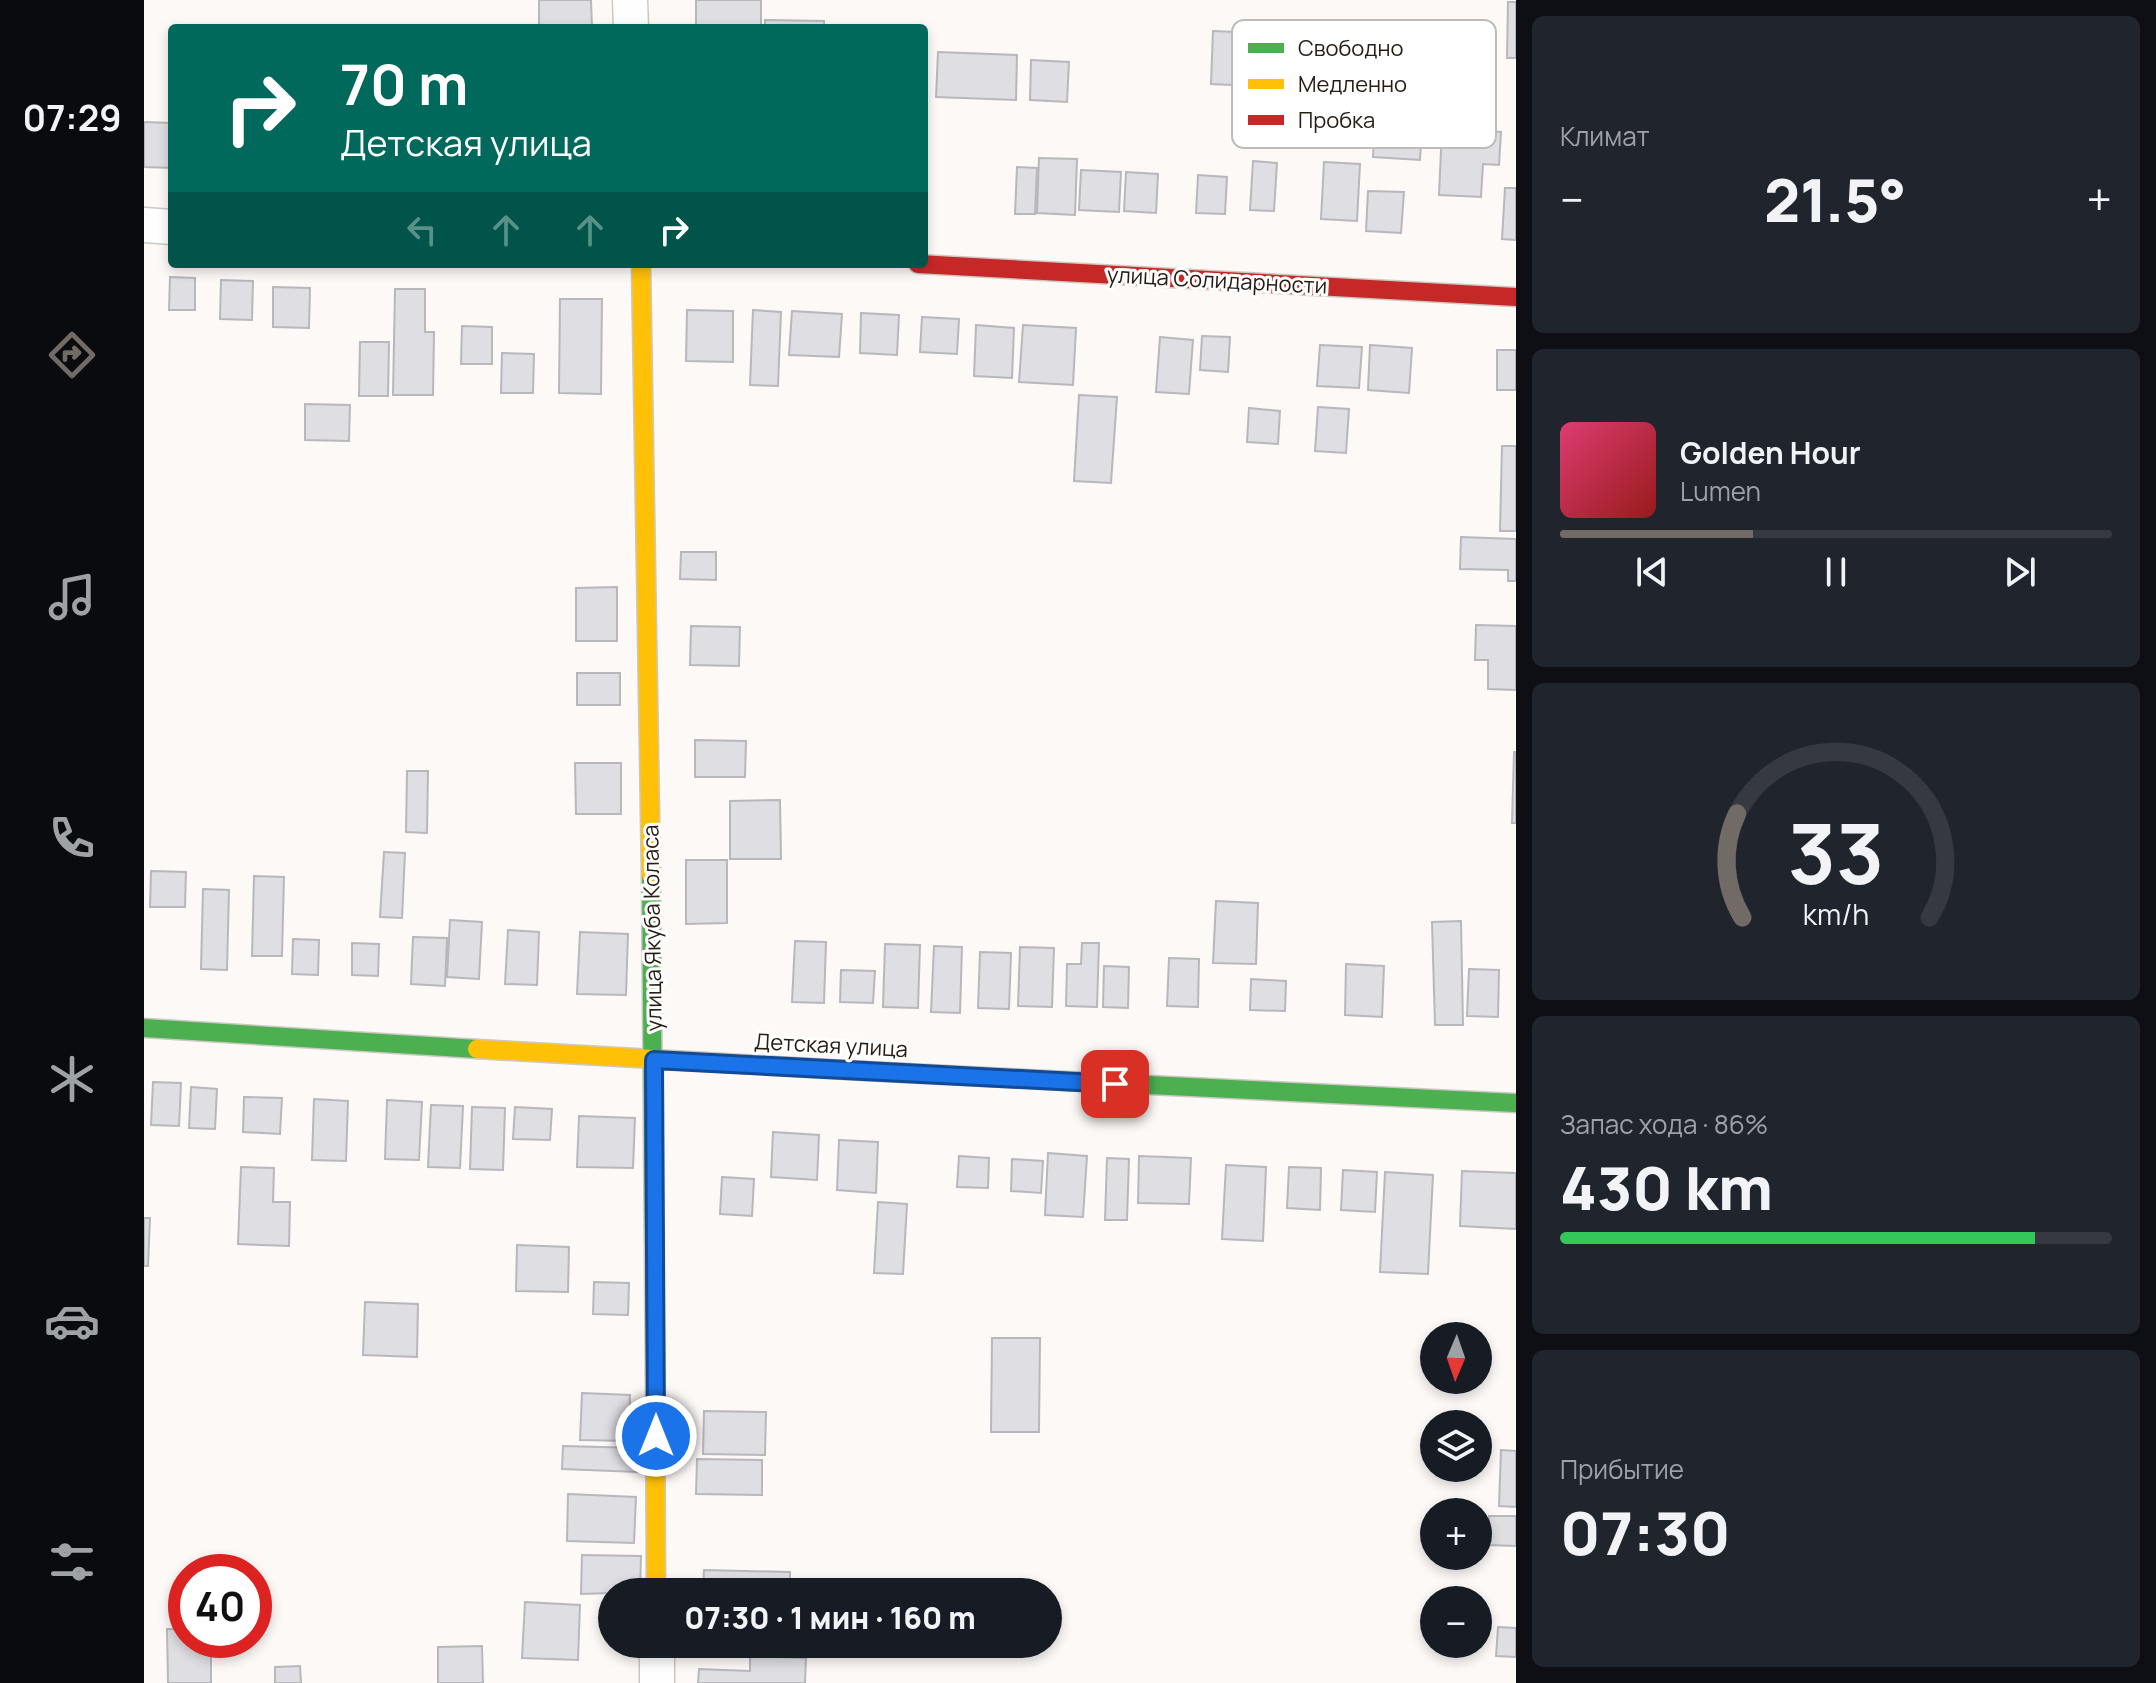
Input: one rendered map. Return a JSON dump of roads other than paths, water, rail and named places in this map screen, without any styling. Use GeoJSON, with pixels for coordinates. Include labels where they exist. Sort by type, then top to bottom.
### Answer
{"type":"FeatureCollection","features":[{"type":"Feature","properties":{"kind":"street"},"geometry":{"type":"LineString","coordinates":[[630,0],[631,24]]}},
{"type":"Feature","properties":{"kind":"street"},"geometry":{"type":"LineString","coordinates":[[144,225],[168,227]]}},
{"type":"Feature","properties":{"kind":"street","name":"улица Солидарности"},"geometry":{"type":"LineString","coordinates":[[928,265],[1516,297]]}},
{"type":"Feature","properties":{"kind":"street","name":"улица Якуба Коласа"},"geometry":{"type":"LineString","coordinates":[[641,268],[654,1060],[656,1578]]}},
{"type":"Feature","properties":{"kind":"street","name":"Детская улица"},"geometry":{"type":"LineString","coordinates":[[144,1028],[654,1060],[1516,1103]]}},
{"type":"Feature","properties":{"kind":"street"},"geometry":{"type":"LineString","coordinates":[[657,1658],[657,1683]]}}]}
